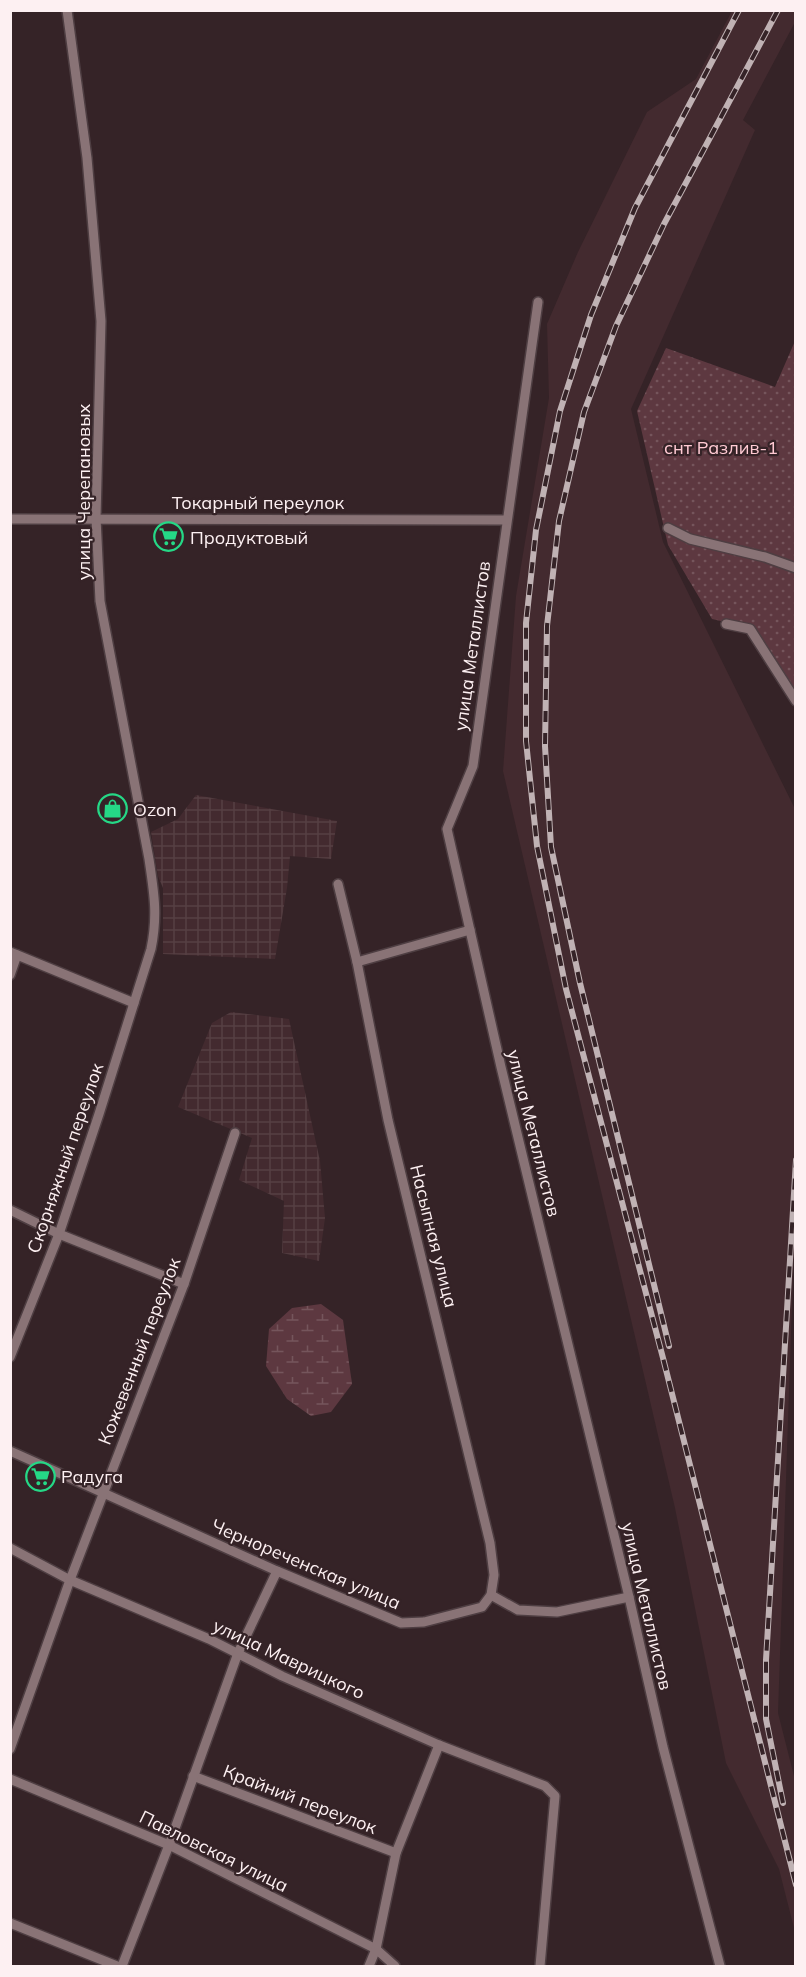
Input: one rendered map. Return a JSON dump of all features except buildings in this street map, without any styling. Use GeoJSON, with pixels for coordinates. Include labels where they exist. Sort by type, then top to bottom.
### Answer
{"type":"FeatureCollection","features":[{"type":"Feature","properties":{"kind":"street","name":"улица Черепановых"},"geometry":{"type":"LineString","coordinates":[[67,10],[87,158],[101,321],[96,518],[100,601],[135,779],[155,898],[155,927],[151,949],[134,1003]]}},
{"type":"Feature","properties":{"kind":"street","name":"улица Металлистов"},"geometry":{"type":"LineString","coordinates":[[538,302],[473,766],[447,829],[501,1067],[663,1747],[720,1966]]}},
{"type":"Feature","properties":{"kind":"street","name":"Токарный переулок"},"geometry":{"type":"LineString","coordinates":[[10,519],[506,520]]}},
{"type":"Feature","properties":{"kind":"street"},"geometry":{"type":"LineString","coordinates":[[668,528],[690,539],[765,557],[795,568]]}},
{"type":"Feature","properties":{"kind":"street"},"geometry":{"type":"LineString","coordinates":[[726,624],[750,629],[795,701]]}},
{"type":"Feature","properties":{"kind":"street","name":"Насыпная улица"},"geometry":{"type":"LineString","coordinates":[[338,884],[357,962],[388,1120],[490,1543],[494,1575],[491,1595]]}},
{"type":"Feature","properties":{"kind":"street"},"geometry":{"type":"LineString","coordinates":[[357,962],[470,930]]}},
{"type":"Feature","properties":{"kind":"street"},"geometry":{"type":"LineString","coordinates":[[10,975],[14,954],[134,1003]]}},
{"type":"Feature","properties":{"kind":"street","name":"Скорняжный переулок"},"geometry":{"type":"LineString","coordinates":[[10,1357],[59,1233],[134,1003]]}},
{"type":"Feature","properties":{"kind":"street","name":"Кожевенный переулок"},"geometry":{"type":"LineString","coordinates":[[10,1749],[70,1580],[184,1284],[235,1133]]}},
{"type":"Feature","properties":{"kind":"street"},"geometry":{"type":"LineString","coordinates":[[10,1210],[59,1233],[184,1284]]}},
{"type":"Feature","properties":{"kind":"street","name":"Чернореченская улица"},"geometry":{"type":"LineString","coordinates":[[10,1452],[277,1571],[401,1623],[424,1622],[482,1607],[491,1595]]}},
{"type":"Feature","properties":{"kind":"street","name":"улица Маврицкого"},"geometry":{"type":"LineString","coordinates":[[10,1548],[70,1580],[238,1653],[282,1676],[439,1745],[545,1786],[555,1796],[540,1966]]}},
{"type":"Feature","properties":{"kind":"street"},"geometry":{"type":"LineString","coordinates":[[122,1966],[169,1845],[238,1653],[277,1571]]}},
{"type":"Feature","properties":{"kind":"street"},"geometry":{"type":"LineString","coordinates":[[491,1595],[518,1610],[557,1612],[629,1597]]}},
{"type":"Feature","properties":{"kind":"street"},"geometry":{"type":"LineString","coordinates":[[369,1966],[376,1948],[396,1853],[439,1745]]}},
{"type":"Feature","properties":{"kind":"street","name":"Крайний переулок"},"geometry":{"type":"LineString","coordinates":[[193,1776],[396,1853]]}},
{"type":"Feature","properties":{"kind":"street","name":"Павловская улица"},"geometry":{"type":"LineString","coordinates":[[10,1779],[169,1845],[376,1948],[395,1966]]}},
{"type":"Feature","properties":{"kind":"street"},"geometry":{"type":"LineString","coordinates":[[10,1923],[117,1966]]}},
{"type":"Feature","properties":{"kind":"shaded area"},"geometry":{"type":"Polygon","coordinates":[[[732,11],[795,11],[795,22],[743,120],[755,130],[631,409],[663,542],[795,809],[795,1217],[778,1713],[795,1780],[795,1932],[779,1869],[726,1763],[675,1508],[503,771],[516,596],[549,398],[547,324],[578,252],[647,112],[696,79],[732,11]]]}},
{"type":"Feature","properties":{"kind":"shaded area"},"geometry":{"type":"Polygon","coordinates":[[[196,795],[337,821],[331,859],[290,856],[275,959],[163,954],[163,888],[158,876],[151,832],[178,819],[196,795]]]}},
{"type":"Feature","properties":{"kind":"shaded area"},"geometry":{"type":"Polygon","coordinates":[[[231,1012],[289,1019],[320,1161],[325,1218],[319,1261],[282,1253],[284,1201],[239,1180],[252,1138],[178,1107],[212,1023],[231,1012]]]}},
{"type":"Feature","properties":{"kind":"green space","name":"снт Разлив-1"},"geometry":{"type":"Polygon","coordinates":[[[795,341],[795,707],[752,628],[712,619],[668,545],[637,411],[666,348],[775,387],[795,341]]]}},
{"type":"Feature","properties":{"kind":"green space"},"geometry":{"type":"Polygon","coordinates":[[[321,1304],[343,1320],[352,1384],[331,1412],[311,1416],[287,1399],[266,1366],[269,1329],[292,1308],[321,1304]]]}},
{"type":"Feature","properties":{"kind":"railway"},"geometry":{"type":"LineString","coordinates":[[739,10],[635,208],[591,315],[560,411],[536,530],[526,623],[526,741],[537,846],[566,989],[663,1358],[796,1885]]}},
{"type":"Feature","properties":{"kind":"railway"},"geometry":{"type":"LineString","coordinates":[[669,1346],[580,983],[551,847],[545,746],[547,626],[559,521],[584,412],[616,326],[664,224],[778,10]]}},
{"type":"Feature","properties":{"kind":"railway"},"geometry":{"type":"LineString","coordinates":[[783,1803],[766,1719],[766,1660],[796,1160]]}},
{"type":"Feature","properties":{"kind":"place","name":"Продуктовый"},"geometry":{"type":"Point","coordinates":[169,537]}},
{"type":"Feature","properties":{"kind":"place","name":"Ozon"},"geometry":{"type":"Point","coordinates":[112,809]}},
{"type":"Feature","properties":{"kind":"place","name":"Радуга"},"geometry":{"type":"Point","coordinates":[40,1476]}}]}
